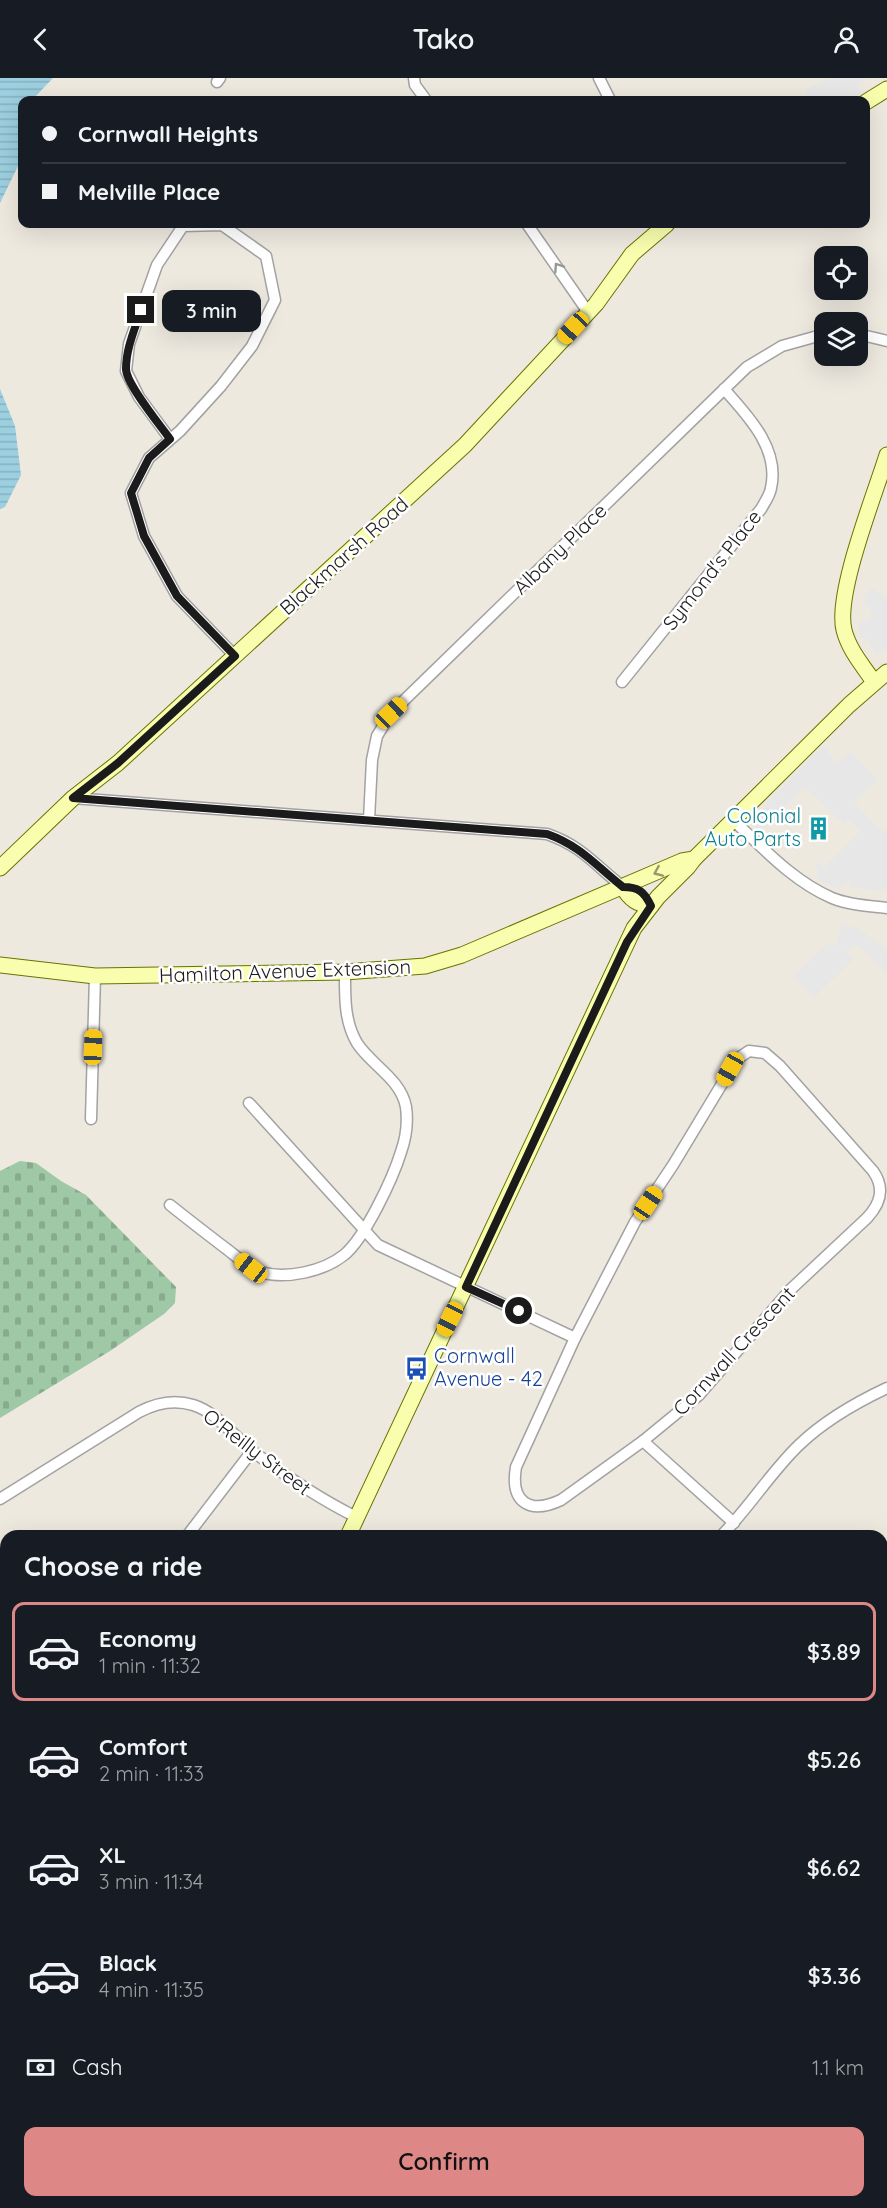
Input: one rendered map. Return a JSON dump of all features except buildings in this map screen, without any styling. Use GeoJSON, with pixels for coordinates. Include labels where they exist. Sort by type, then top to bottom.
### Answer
{"type":"FeatureCollection","features":[{"type":"Feature","properties":{"kind":"street"},"geometry":{"type":"LineString","coordinates":[[599,78],[608,96]]}},
{"type":"Feature","properties":{"kind":"street"},"geometry":{"type":"LineString","coordinates":[[413,80],[423,96]]}},
{"type":"Feature","properties":{"kind":"street"},"geometry":{"type":"LineString","coordinates":[[870,100],[887,89]]}},
{"type":"Feature","properties":{"kind":"street"},"geometry":{"type":"LineString","coordinates":[[170,439],[139,396],[126,371],[129,344],[157,265],[182,228]]}},
{"type":"Feature","properties":{"kind":"street"},"geometry":{"type":"LineString","coordinates":[[226,228],[266,256],[275,300],[252,346],[221,386],[149,458],[131,493],[144,536],[177,596],[235,656]]}},
{"type":"Feature","properties":{"kind":"street"},"geometry":{"type":"LineString","coordinates":[[530,228],[588,312]]}},
{"type":"Feature","properties":{"kind":"street","name":"Blackmarsh Road"},"geometry":{"type":"LineString","coordinates":[[0,868],[73,798],[118,763],[465,445],[588,312],[632,254],[662,228]]}},
{"type":"Feature","properties":{"kind":"street"},"geometry":{"type":"LineString","coordinates":[[868,336],[887,341]]}},
{"type":"Feature","properties":{"kind":"street","name":"Albany Place"},"geometry":{"type":"LineString","coordinates":[[369,820],[372,760],[377,735],[391,713],[747,367],[782,346],[814,337]]}},
{"type":"Feature","properties":{"kind":"street","name":"Symond's Place"},"geometry":{"type":"LineString","coordinates":[[622,682],[761,509],[771,488],[772,469],[756,424],[724,388]]}},
{"type":"Feature","properties":{"kind":"street"},"geometry":{"type":"LineString","coordinates":[[874,682],[852,651],[843,629],[842,608],[849,576],[887,456]]}},
{"type":"Feature","properties":{"kind":"street"},"geometry":{"type":"LineString","coordinates":[[351,1530],[627,942],[651,906],[694,859],[824,730],[887,672]]}},
{"type":"Feature","properties":{"kind":"street"},"geometry":{"type":"LineString","coordinates":[[73,798],[547,834],[578,849],[623,887],[638,905],[651,906]]}},
{"type":"Feature","properties":{"kind":"street"},"geometry":{"type":"LineString","coordinates":[[734,820],[781,865],[810,887],[847,902],[887,908]]}},
{"type":"Feature","properties":{"kind":"street","name":"Hamilton Avenue Extension"},"geometry":{"type":"LineString","coordinates":[[0,965],[95,976],[345,972],[410,968],[462,955],[682,861],[694,859]]}},
{"type":"Feature","properties":{"kind":"street"},"geometry":{"type":"LineString","coordinates":[[170,1205],[251,1268],[272,1275],[306,1272],[331,1263],[344,1255],[364,1230],[401,1153],[407,1125],[400,1091],[359,1046],[354,1036],[348,1017],[345,972]]}},
{"type":"Feature","properties":{"kind":"street"},"geometry":{"type":"LineString","coordinates":[[91,1119],[95,976]]}},
{"type":"Feature","properties":{"kind":"street","name":"Cornwall Crescent"},"geometry":{"type":"LineString","coordinates":[[748,1051],[765,1053],[780,1066],[873,1170],[880,1185],[879,1199],[867,1218],[783,1297],[699,1395],[643,1441],[568,1496],[555,1503],[536,1507],[526,1503],[517,1495],[514,1483],[516,1467],[575,1338],[635,1222],[673,1165],[737,1059],[748,1051]]}},
{"type":"Feature","properties":{"kind":"street"},"geometry":{"type":"LineString","coordinates":[[249,1102],[378,1245],[575,1338]]}},
{"type":"Feature","properties":{"kind":"street"},"geometry":{"type":"LineString","coordinates":[[727,1530],[797,1446],[824,1424],[860,1401],[887,1388]]}},
{"type":"Feature","properties":{"kind":"street","name":"O'Reilly Street"},"geometry":{"type":"LineString","coordinates":[[0,1499],[139,1412],[156,1404],[175,1402],[194,1405],[202,1409],[300,1487],[356,1517]]}},
{"type":"Feature","properties":{"kind":"street"},"geometry":{"type":"LineString","coordinates":[[643,1441],[734,1523]]}},
{"type":"Feature","properties":{"kind":"street"},"geometry":{"type":"LineString","coordinates":[[192,1530],[252,1451]]}},
{"type":"Feature","properties":{"kind":"green space"},"geometry":{"type":"Polygon","coordinates":[[[20,1161],[36,1163],[86,1195],[176,1287],[175,1303],[164,1314],[110,1351],[0,1418],[0,1171],[20,1161]]]}},
{"type":"Feature","properties":{"kind":"shaded area"},"geometry":{"type":"Polygon","coordinates":[[[829,78],[868,78],[858,85],[862,94],[858,96],[807,96],[804,91],[829,78]]]}},
{"type":"Feature","properties":{"kind":"shaded area"},"geometry":{"type":"Polygon","coordinates":[[[872,589],[887,597],[887,649],[877,655],[868,640],[860,638],[858,623],[871,619],[872,613],[863,597],[872,589]]]}},
{"type":"Feature","properties":{"kind":"shaded area"},"geometry":{"type":"Polygon","coordinates":[[[823,746],[837,763],[851,752],[878,779],[854,802],[883,832],[887,828],[887,891],[849,888],[851,879],[840,889],[817,879],[816,861],[824,868],[860,831],[848,820],[844,824],[805,787],[760,832],[754,826],[752,821],[755,816],[823,746]]]}},
{"type":"Feature","properties":{"kind":"shaded area"},"geometry":{"type":"Polygon","coordinates":[[[842,924],[857,928],[887,949],[887,975],[858,945],[844,951],[854,959],[814,997],[793,977],[828,943],[835,947],[842,924]]]}},
{"type":"Feature","properties":{"kind":"water"},"geometry":{"type":"Polygon","coordinates":[[[0,78],[53,78],[36,96],[18,96],[18,166],[0,203],[0,78]]]}},
{"type":"Feature","properties":{"kind":"water"},"geometry":{"type":"Polygon","coordinates":[[[0,389],[15,426],[21,475],[5,507],[0,509],[0,389]]]}},
{"type":"Feature","properties":{"kind":"place","name":"Colonial Auto Parts"},"geometry":{"type":"Point","coordinates":[819,828]}},
{"type":"Feature","properties":{"kind":"place","name":"Cornwall Avenue - 42"},"geometry":{"type":"Point","coordinates":[416,1368]}},
{"type":"Feature","properties":{"kind":"route"},"geometry":{"type":"LineString","coordinates":[[141,310],[129,344],[126,371],[139,396],[170,439],[149,458],[131,493],[144,536],[177,596],[235,656],[118,763],[73,798],[547,834],[563,840],[589,856],[607,875],[623,887],[636,887],[646,895],[651,906],[634,928],[627,942],[466,1287],[519,1311]]}}]}
